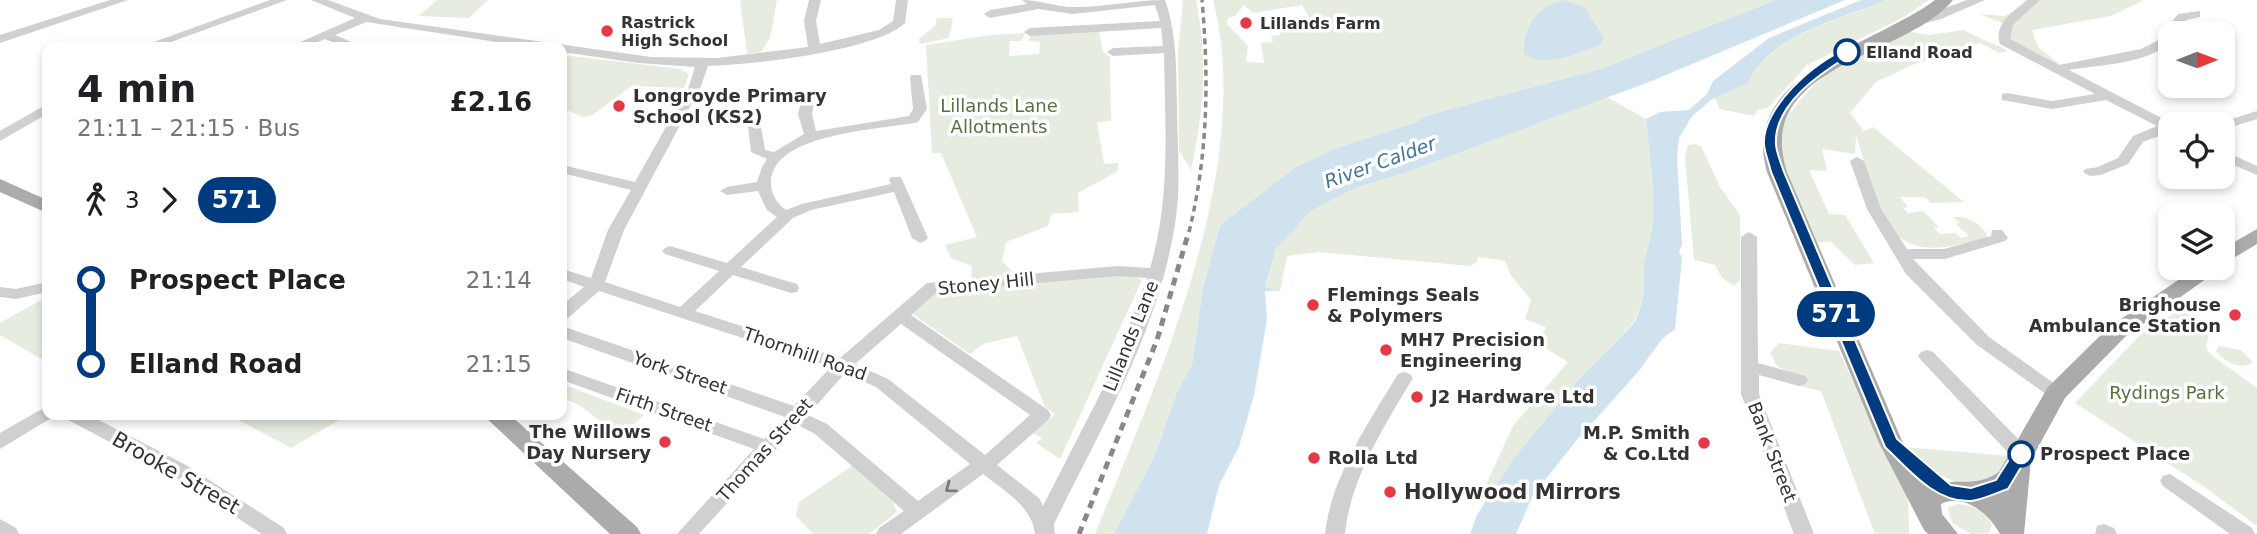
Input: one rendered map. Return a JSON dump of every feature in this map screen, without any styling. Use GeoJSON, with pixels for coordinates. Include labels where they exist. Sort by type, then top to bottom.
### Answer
{"type":"FeatureCollection","features":[{"type":"Feature","properties":{"kind":"main road"},"geometry":{"type":"LineString","coordinates":[[1944,514],[1891,443],[1780,179],[1770,144],[1773,126],[1780,111],[1815,72],[1847,52],[1908,24],[1945,0]]}},
{"type":"Feature","properties":{"kind":"main road"},"geometry":{"type":"LineString","coordinates":[[0,185],[42,204]]}},
{"type":"Feature","properties":{"kind":"main road"},"geometry":{"type":"LineString","coordinates":[[2235,252],[2253,242]]}},
{"type":"Feature","properties":{"kind":"main road"},"geometry":{"type":"LineString","coordinates":[[1944,514],[2002,485],[2056,393],[2117,332],[2193,280]]}},
{"type":"Feature","properties":{"kind":"main road"},"geometry":{"type":"LineString","coordinates":[[501,420],[628,534]]}},
{"type":"Feature","properties":{"kind":"main road"},"geometry":{"type":"LineString","coordinates":[[2012,532],[2021,454]]}},
{"type":"Feature","properties":{"kind":"main road"},"geometry":{"type":"LineString","coordinates":[[1944,514],[1997,509],[2012,532]]}},
{"type":"Feature","properties":{"kind":"street"},"geometry":{"type":"LineString","coordinates":[[0,39],[122,0]]}},
{"type":"Feature","properties":{"kind":"street"},"geometry":{"type":"LineString","coordinates":[[160,42],[281,0]]}},
{"type":"Feature","properties":{"kind":"street"},"geometry":{"type":"LineString","coordinates":[[317,0],[365,18],[521,42]]}},
{"type":"Feature","properties":{"kind":"street"},"geometry":{"type":"LineString","coordinates":[[814,47],[810,21],[815,0]]}},
{"type":"Feature","properties":{"kind":"street"},"geometry":{"type":"LineString","coordinates":[[567,49],[664,62],[703,63],[814,47],[889,31],[899,23],[902,0]]}},
{"type":"Feature","properties":{"kind":"street"},"geometry":{"type":"LineString","coordinates":[[1908,24],[1947,15],[1962,5],[1979,0]]}},
{"type":"Feature","properties":{"kind":"street"},"geometry":{"type":"LineString","coordinates":[[2034,0],[2007,23],[2002,38],[2011,47],[2158,122]]}},
{"type":"Feature","properties":{"kind":"street"},"geometry":{"type":"LineString","coordinates":[[990,13],[1032,3],[1069,10],[1159,1]]}},
{"type":"Feature","properties":{"kind":"street","name":"Lillands Lane"},"geometry":{"type":"LineString","coordinates":[[1044,529],[1104,404],[1142,316],[1156,273],[1168,220],[1172,182],[1169,49],[1167,24],[1159,1]]}},
{"type":"Feature","properties":{"kind":"street"},"geometry":{"type":"LineString","coordinates":[[2056,69],[2078,63],[2110,61],[2159,46],[2185,15],[2196,14]]}},
{"type":"Feature","properties":{"kind":"street"},"geometry":{"type":"LineString","coordinates":[[308,42],[365,18]]}},
{"type":"Feature","properties":{"kind":"street"},"geometry":{"type":"LineString","coordinates":[[1030,32],[1167,24]]}},
{"type":"Feature","properties":{"kind":"street"},"geometry":{"type":"LineString","coordinates":[[325,35],[344,42]]}},
{"type":"Feature","properties":{"kind":"street"},"geometry":{"type":"LineString","coordinates":[[1113,52],[1169,49]]}},
{"type":"Feature","properties":{"kind":"street"},"geometry":{"type":"LineString","coordinates":[[567,310],[596,285],[616,230],[695,86],[703,63]]}},
{"type":"Feature","properties":{"kind":"street"},"geometry":{"type":"LineString","coordinates":[[786,216],[773,209],[764,186],[766,172],[776,157],[811,136],[913,119],[920,109],[916,78]]}},
{"type":"Feature","properties":{"kind":"street"},"geometry":{"type":"LineString","coordinates":[[803,96],[808,101],[805,114],[811,136]]}},
{"type":"Feature","properties":{"kind":"street"},"geometry":{"type":"LineString","coordinates":[[2007,97],[2052,106],[2106,96]]}},
{"type":"Feature","properties":{"kind":"street"},"geometry":{"type":"LineString","coordinates":[[0,137],[42,111]]}},
{"type":"Feature","properties":{"kind":"street"},"geometry":{"type":"LineString","coordinates":[[2235,122],[2257,115]]}},
{"type":"Feature","properties":{"kind":"street"},"geometry":{"type":"LineString","coordinates":[[755,125],[758,152],[776,157]]}},
{"type":"Feature","properties":{"kind":"street"},"geometry":{"type":"LineString","coordinates":[[2090,172],[2101,171],[2123,161],[2138,139],[2158,131]]}},
{"type":"Feature","properties":{"kind":"street"},"geometry":{"type":"LineString","coordinates":[[2235,160],[2257,171]]}},
{"type":"Feature","properties":{"kind":"street"},"geometry":{"type":"LineString","coordinates":[[1857,161],[1874,209],[1905,254],[1912,270],[1983,341],[2056,393]]}},
{"type":"Feature","properties":{"kind":"street"},"geometry":{"type":"LineString","coordinates":[[567,170],[638,187]]}},
{"type":"Feature","properties":{"kind":"street"},"geometry":{"type":"LineString","coordinates":[[683,313],[786,216],[807,207],[897,182],[920,238]]}},
{"type":"Feature","properties":{"kind":"street"},"geometry":{"type":"LineString","coordinates":[[727,191],[764,186]]}},
{"type":"Feature","properties":{"kind":"street"},"geometry":{"type":"LineString","coordinates":[[1905,254],[1945,254],[2000,238],[1997,233]]}},
{"type":"Feature","properties":{"kind":"street","name":"Bank Street"},"geometry":{"type":"LineString","coordinates":[[1749,237],[1750,394],[1804,534]]}},
{"type":"Feature","properties":{"kind":"street"},"geometry":{"type":"LineString","coordinates":[[670,251],[791,288]]}},
{"type":"Feature","properties":{"kind":"street","name":"Stoney Hill"},"geometry":{"type":"LineString","coordinates":[[843,365],[933,287],[1118,271],[1156,273]]}},
{"type":"Feature","properties":{"kind":"street","name":"Thornhill Road"},"geometry":{"type":"LineString","coordinates":[[567,276],[843,365],[882,383],[1032,503],[1044,529]]}},
{"type":"Feature","properties":{"kind":"street"},"geometry":{"type":"LineString","coordinates":[[0,292],[16,294],[42,288]]}},
{"type":"Feature","properties":{"kind":"street"},"geometry":{"type":"LineString","coordinates":[[886,534],[983,465],[1042,415],[900,315]]}},
{"type":"Feature","properties":{"kind":"street","name":"York Street"},"geometry":{"type":"LineString","coordinates":[[567,334],[796,415],[821,429],[918,512]]}},
{"type":"Feature","properties":{"kind":"street"},"geometry":{"type":"LineString","coordinates":[[1927,356],[2021,454]]}},
{"type":"Feature","properties":{"kind":"street","name":"Thomas Street"},"geometry":{"type":"LineString","coordinates":[[687,534],[843,365]]}},
{"type":"Feature","properties":{"kind":"street"},"geometry":{"type":"LineString","coordinates":[[1750,368],[1799,380]]}},
{"type":"Feature","properties":{"kind":"street","name":"Firth Street"},"geometry":{"type":"LineString","coordinates":[[567,376],[767,447]]}},
{"type":"Feature","properties":{"kind":"street"},"geometry":{"type":"LineString","coordinates":[[1335,534],[1335,520],[1340,506],[1404,377]]}},
{"type":"Feature","properties":{"kind":"street"},"geometry":{"type":"LineString","coordinates":[[4,434],[42,415]]}},
{"type":"Feature","properties":{"kind":"street","name":"Brooke Street"},"geometry":{"type":"LineString","coordinates":[[84,420],[179,470],[278,534]]}},
{"type":"Feature","properties":{"kind":"street"},"geometry":{"type":"LineString","coordinates":[[2170,481],[2245,534]]}},
{"type":"Feature","properties":{"kind":"street"},"geometry":{"type":"LineString","coordinates":[[0,527],[9,534]]}},
{"type":"Feature","properties":{"kind":"green space"},"geometry":{"type":"Polygon","coordinates":[[[437,0],[488,0],[469,18],[419,16],[437,0]]]}},
{"type":"Feature","properties":{"kind":"green space"},"geometry":{"type":"Polygon","coordinates":[[[740,0],[777,0],[770,38],[761,52],[747,54],[740,0]]]}},
{"type":"Feature","properties":{"kind":"green space"},"geometry":{"type":"Polygon","coordinates":[[[1183,0],[1196,0],[1203,64],[1199,128],[1191,170],[1179,151],[1178,52],[1183,0]]]}},
{"type":"Feature","properties":{"kind":"green space"},"geometry":{"type":"Polygon","coordinates":[[[1213,0],[1776,0],[1600,69],[1425,116],[1416,122],[1334,149],[1296,167],[1220,225],[1203,288],[1192,365],[1177,392],[1155,455],[1114,534],[1095,534],[1146,410],[1193,272],[1211,202],[1221,132],[1223,65],[1213,0]],[[1244,5],[1235,16],[1228,18],[1227,24],[1248,46],[1246,62],[1264,63],[1261,43],[1273,42],[1271,36],[1281,35],[1277,28],[1302,25],[1300,20],[1310,19],[1302,5],[1253,13],[1244,5]]]}},
{"type":"Feature","properties":{"kind":"green space"},"geometry":{"type":"Polygon","coordinates":[[[1885,0],[1929,0],[1904,17],[1807,65],[1768,108],[1758,110],[1753,116],[1720,109],[1715,98],[1748,83],[1759,66],[1790,40],[1885,0]]]}},
{"type":"Feature","properties":{"kind":"green space"},"geometry":{"type":"Polygon","coordinates":[[[2039,0],[2144,0],[2111,16],[2032,30],[2038,47],[2062,66],[2056,66],[2005,37],[2009,26],[1980,14],[2004,16],[2039,0]]]}},
{"type":"Feature","properties":{"kind":"green space"},"geometry":{"type":"Polygon","coordinates":[[[937,18],[953,18],[949,38],[921,44],[918,40],[935,26],[937,18]]]}},
{"type":"Feature","properties":{"kind":"green space"},"geometry":{"type":"Polygon","coordinates":[[[1964,30],[2008,51],[1999,53],[1980,43],[1912,65],[1876,82],[1850,113],[1863,130],[1860,133],[1873,127],[1964,202],[1931,203],[1925,197],[1900,197],[1908,207],[1903,208],[1908,213],[1923,211],[1939,227],[1934,228],[1940,234],[1955,233],[1961,238],[1969,236],[1956,224],[1960,223],[1953,217],[1969,219],[1978,224],[1988,237],[1930,248],[1910,243],[1895,233],[1875,199],[1856,135],[1855,154],[1822,149],[1827,171],[1809,170],[1829,214],[1845,215],[1874,263],[1855,265],[1831,242],[1817,242],[1782,162],[1779,139],[1782,127],[1815,85],[1834,71],[1857,62],[1856,55],[1911,32],[1929,35],[1964,30]]]}},
{"type":"Feature","properties":{"kind":"green space","name":"Lillands Lane Allotments"},"geometry":{"type":"Polygon","coordinates":[[[1099,31],[1103,52],[1110,57],[1111,121],[1097,122],[1104,164],[1118,163],[1118,171],[1078,193],[1079,212],[1051,214],[1048,226],[1006,242],[1002,261],[1015,275],[971,279],[972,266],[951,258],[945,245],[977,237],[941,153],[932,153],[926,45],[990,35],[1026,33],[1021,41],[1010,41],[1009,56],[1039,54],[1040,42],[1028,41],[1031,35],[1099,31]]]}},
{"type":"Feature","properties":{"kind":"green space"},"geometry":{"type":"Polygon","coordinates":[[[567,56],[681,69],[689,74],[684,88],[632,86],[591,116],[583,117],[567,110],[567,56]]]}},
{"type":"Feature","properties":{"kind":"green space"},"geometry":{"type":"Polygon","coordinates":[[[1607,97],[1646,119],[1653,187],[1653,225],[1644,263],[1644,295],[1634,322],[1580,378],[1513,459],[1485,502],[1483,491],[1513,426],[1568,362],[1537,343],[1546,327],[1525,319],[1531,300],[1510,274],[1505,261],[1478,257],[1477,262],[1470,266],[1319,252],[1287,256],[1280,291],[1265,288],[1276,249],[1311,211],[1355,188],[1405,173],[1607,97]]]}},
{"type":"Feature","properties":{"kind":"green space"},"geometry":{"type":"Polygon","coordinates":[[[1688,145],[1701,146],[1720,187],[1740,215],[1740,281],[1734,286],[1722,278],[1715,265],[1694,260],[1685,158],[1688,145]]]}},
{"type":"Feature","properties":{"kind":"green space"},"geometry":{"type":"Polygon","coordinates":[[[1130,273],[1142,280],[1060,459],[1036,443],[1042,438],[1033,433],[1055,414],[1045,407],[1017,336],[983,344],[970,354],[911,313],[936,291],[1130,273]]]}},
{"type":"Feature","properties":{"kind":"green space"},"geometry":{"type":"Polygon","coordinates":[[[42,300],[42,359],[0,335],[0,323],[42,300]]]}},
{"type":"Feature","properties":{"kind":"green space","name":"Rydings Park"},"geometry":{"type":"Polygon","coordinates":[[[2180,309],[2198,320],[2209,335],[2206,347],[2210,354],[2257,388],[2257,526],[2206,488],[2075,403],[2139,336],[2180,309]]]}},
{"type":"Feature","properties":{"kind":"green space"},"geometry":{"type":"Polygon","coordinates":[[[1779,343],[1839,351],[1908,499],[1909,534],[1875,534],[1821,391],[1795,385],[1796,376],[1777,366],[1770,353],[1779,343]]]}},
{"type":"Feature","properties":{"kind":"green space"},"geometry":{"type":"Polygon","coordinates":[[[2219,346],[2241,350],[2253,362],[2243,366],[2228,362],[2216,351],[2219,346]]]}},
{"type":"Feature","properties":{"kind":"green space"},"geometry":{"type":"Polygon","coordinates":[[[567,386],[644,415],[622,435],[567,400],[567,386]]]}},
{"type":"Feature","properties":{"kind":"green space"},"geometry":{"type":"Polygon","coordinates":[[[238,420],[339,420],[291,448],[238,420]]]}},
{"type":"Feature","properties":{"kind":"green space"},"geometry":{"type":"Polygon","coordinates":[[[1904,447],[2008,456],[1998,478],[1966,485],[1925,469],[1904,447]]]}},
{"type":"Feature","properties":{"kind":"green space"},"geometry":{"type":"Polygon","coordinates":[[[852,466],[892,501],[897,512],[869,534],[813,534],[796,516],[799,502],[852,466]]]}},
{"type":"Feature","properties":{"kind":"green space"},"geometry":{"type":"Polygon","coordinates":[[[1958,504],[1982,512],[1992,525],[1989,533],[1971,534],[1952,523],[1948,508],[1958,504]]]}},
{"type":"Feature","properties":{"kind":"water"},"geometry":{"type":"Polygon","coordinates":[[[1563,0],[1584,7],[1604,38],[1600,45],[1552,60],[1524,54],[1526,35],[1533,20],[1546,8],[1563,0]]]}},
{"type":"Feature","properties":{"kind":"water","name":"River Calder"},"geometry":{"type":"Polygon","coordinates":[[[1776,0],[1845,0],[1649,82],[1405,173],[1355,188],[1311,211],[1276,249],[1265,287],[1277,291],[1265,291],[1267,319],[1254,395],[1239,447],[1219,485],[1207,534],[1114,534],[1155,455],[1177,392],[1192,365],[1203,288],[1220,225],[1296,167],[1334,149],[1416,122],[1425,116],[1600,69],[1776,0]]]}},
{"type":"Feature","properties":{"kind":"water"},"geometry":{"type":"Polygon","coordinates":[[[1861,0],[1885,0],[1808,30],[1790,40],[1773,51],[1748,83],[1711,100],[1692,116],[1679,138],[1677,157],[1682,245],[1679,251],[1682,258],[1675,329],[1662,339],[1638,372],[1576,441],[1533,495],[1516,534],[1470,534],[1477,515],[1513,459],[1580,378],[1635,322],[1644,295],[1644,263],[1653,225],[1653,187],[1646,119],[1660,112],[1689,110],[1707,94],[1713,81],[1769,38],[1861,0]]]}},
{"type":"Feature","properties":{"kind":"railway"},"geometry":{"type":"LineString","coordinates":[[1189,232],[1200,174],[1205,117],[1206,59],[1202,0]]}},
{"type":"Feature","properties":{"kind":"railway"},"geometry":{"type":"LineString","coordinates":[[1079,534],[1157,340],[1189,231]]}},
{"type":"Feature","properties":{"kind":"bus line","name":"571"},"geometry":{"type":"LineString","coordinates":[[1847,52],[1815,72],[1795,92],[1776,118],[1770,144],[1777,172],[1891,443],[1922,472],[1947,490],[1971,494],[2002,485],[2021,454]]}},
{"type":"Feature","properties":{"kind":"place","name":"Lillands Farm"},"geometry":{"type":"Point","coordinates":[1246,23]}},
{"type":"Feature","properties":{"kind":"place","name":"Rastrick High School"},"geometry":{"type":"Point","coordinates":[607,31]}},
{"type":"Feature","properties":{"kind":"place","name":"Elland Road"},"geometry":{"type":"Point","coordinates":[1847,52]}},
{"type":"Feature","properties":{"kind":"place","name":"Longroyde Primary School (KS2)"},"geometry":{"type":"Point","coordinates":[619,106]}},
{"type":"Feature","properties":{"kind":"place","name":"Flemings Seals & Polymers"},"geometry":{"type":"Point","coordinates":[1313,305]}},
{"type":"Feature","properties":{"kind":"place","name":"Brighouse Ambulance Station"},"geometry":{"type":"Point","coordinates":[2235,315]}},
{"type":"Feature","properties":{"kind":"place","name":"MH7 Precision Engineering"},"geometry":{"type":"Point","coordinates":[1386,350]}},
{"type":"Feature","properties":{"kind":"place","name":"J2 Hardware Ltd"},"geometry":{"type":"Point","coordinates":[1417,397]}},
{"type":"Feature","properties":{"kind":"place","name":"The Willows Day Nursery"},"geometry":{"type":"Point","coordinates":[665,442]}},
{"type":"Feature","properties":{"kind":"place","name":"M.P. Smith & Co.Ltd"},"geometry":{"type":"Point","coordinates":[1704,443]}},
{"type":"Feature","properties":{"kind":"place","name":"Prospect Place"},"geometry":{"type":"Point","coordinates":[2021,454]}},
{"type":"Feature","properties":{"kind":"place","name":"Rolla Ltd"},"geometry":{"type":"Point","coordinates":[1314,458]}},
{"type":"Feature","properties":{"kind":"place","name":"Hollywood Mirrors"},"geometry":{"type":"Point","coordinates":[1390,492]}}]}
